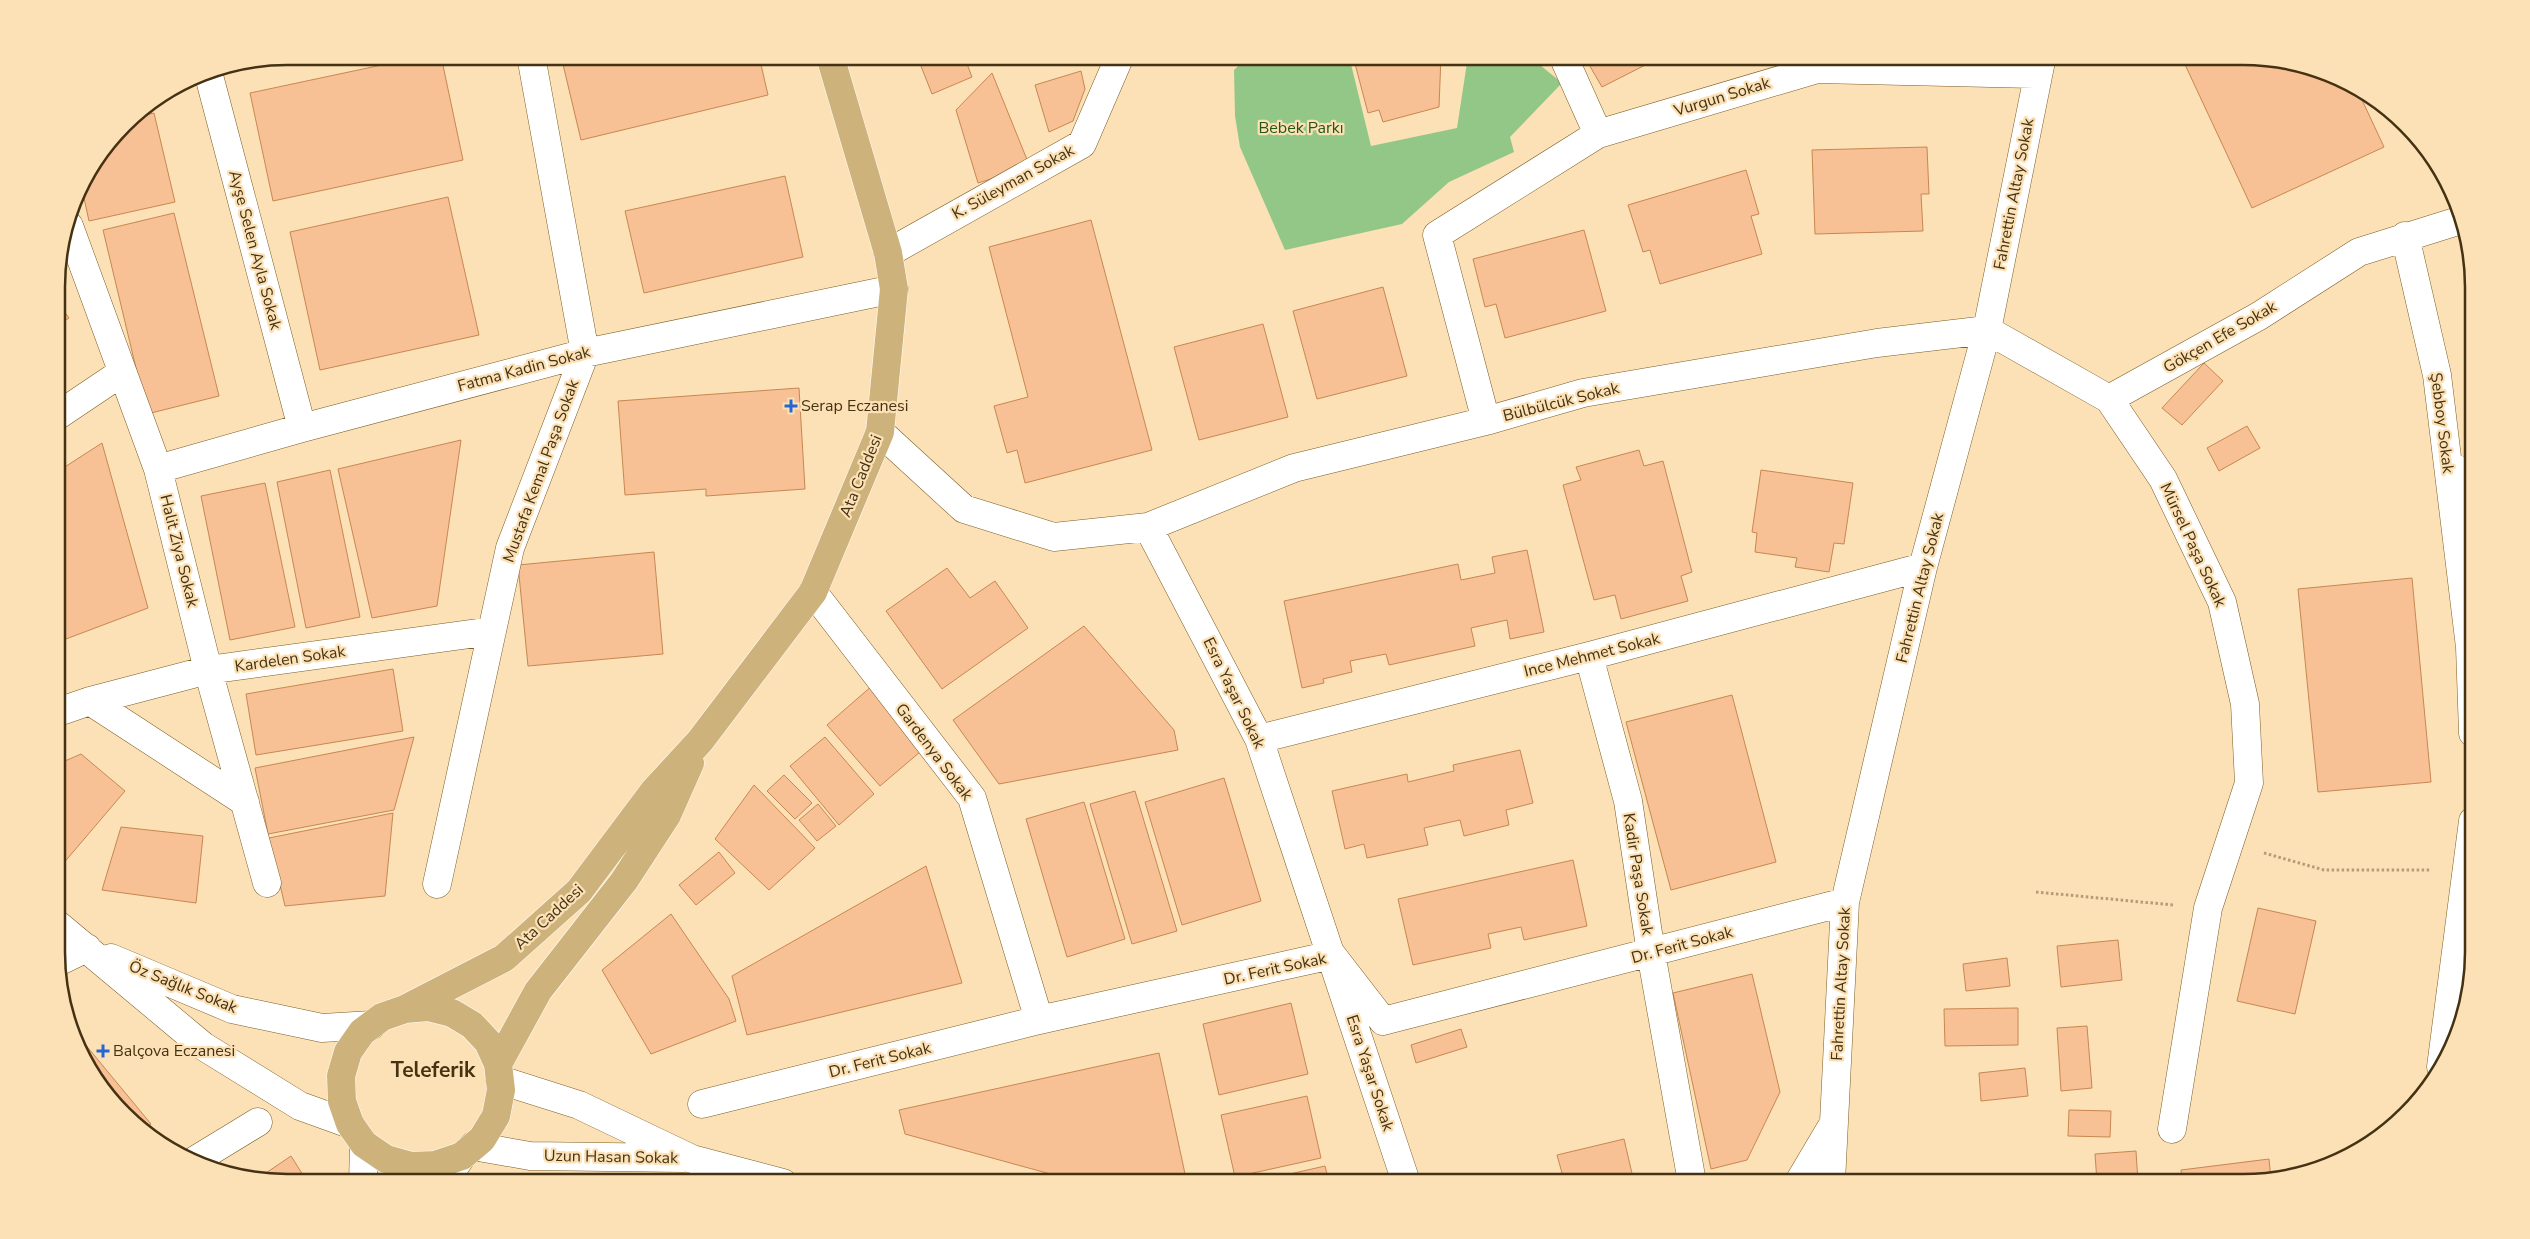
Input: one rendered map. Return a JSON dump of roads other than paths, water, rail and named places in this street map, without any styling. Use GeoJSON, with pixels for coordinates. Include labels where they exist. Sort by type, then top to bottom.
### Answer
{"type":"FeatureCollection","features":[{"type":"Feature","properties":{"kind":"main road","name":"Ata Caddesi"},"geometry":{"type":"LineString","coordinates":[[357,1134],[342,1101],[341,1076],[348,1052],[362,1032],[382,1017],[405,1008],[504,958],[579,891],[654,791],[700,741],[813,592],[880,432],[894,289],[888,253],[833,65]]}},
{"type":"Feature","properties":{"kind":"main road","name":"Ata Caddesi"},"geometry":{"type":"LineString","coordinates":[[499,1072],[538,992],[624,882],[667,815],[700,741]]}},
{"type":"Feature","properties":{"kind":"main road","name":"Ata Caddesi"},"geometry":{"type":"LineString","coordinates":[[405,1008],[428,1007],[452,1013],[472,1025],[488,1042],[499,1072],[501,1090],[496,1116],[482,1139],[468,1151]]}},
{"type":"Feature","properties":{"kind":"main road"},"geometry":{"type":"LineString","coordinates":[[357,1134],[386,1159],[411,1166],[435,1165],[468,1151]]}},
{"type":"Feature","properties":{"kind":"street"},"geometry":{"type":"LineString","coordinates":[[532,65],[585,353]]}},
{"type":"Feature","properties":{"kind":"street","name":"K. Süleyman Sokak"},"geometry":{"type":"LineString","coordinates":[[888,253],[1082,144],[1116,65]]}},
{"type":"Feature","properties":{"kind":"street"},"geometry":{"type":"LineString","coordinates":[[1566,65],[1598,134]]}},
{"type":"Feature","properties":{"kind":"street","name":"Vurgun Sokak"},"geometry":{"type":"LineString","coordinates":[[1486,421],[1437,235],[1598,134],[1805,65]]}},
{"type":"Feature","properties":{"kind":"street","name":"Fahrettin Altay Sokak"},"geometry":{"type":"LineString","coordinates":[[1831,1174],[1845,902],[1924,567],[1987,330],[2040,65]]}},
{"type":"Feature","properties":{"kind":"street","name":"Ayşe Selen Ayla Sokak"},"geometry":{"type":"LineString","coordinates":[[210,79],[302,428]]}},
{"type":"Feature","properties":{"kind":"street","name":"Gökçen Efe Sokak"},"geometry":{"type":"LineString","coordinates":[[2109,399],[2259,316],[2359,252],[2455,222]]}},
{"type":"Feature","properties":{"kind":"street","name":"Halit Ziya Sokak"},"geometry":{"type":"LineString","coordinates":[[72,234],[121,373],[158,469],[208,670],[267,883]]}},
{"type":"Feature","properties":{"kind":"street","name":"Şebboy Sokak"},"geometry":{"type":"LineString","coordinates":[[2405,236],[2460,470],[2465,558]]}},
{"type":"Feature","properties":{"kind":"street","name":"Fatma Kadin Sokak"},"geometry":{"type":"LineString","coordinates":[[158,469],[302,428],[585,353],[894,289]]}},
{"type":"Feature","properties":{"kind":"street"},"geometry":{"type":"LineString","coordinates":[[1987,330],[2109,399]]}},
{"type":"Feature","properties":{"kind":"street","name":"Bülbülcük Sokak"},"geometry":{"type":"LineString","coordinates":[[1148,526],[1294,468],[1486,421],[1583,393],[1877,343],[1987,330]]}},
{"type":"Feature","properties":{"kind":"street","name":"Mustafa Kemal Paşa Sokak"},"geometry":{"type":"LineString","coordinates":[[437,884],[510,548],[585,353]]}},
{"type":"Feature","properties":{"kind":"street"},"geometry":{"type":"LineString","coordinates":[[65,411],[121,373]]}},
{"type":"Feature","properties":{"kind":"street","name":"Mürsel Paşa Sokak"},"geometry":{"type":"LineString","coordinates":[[2109,399],[2163,479],[2222,602],[2245,704],[2249,783],[2208,908],[2172,1129]]}},
{"type":"Feature","properties":{"kind":"street"},"geometry":{"type":"LineString","coordinates":[[880,432],[964,509],[1054,537],[1148,526]]}},
{"type":"Feature","properties":{"kind":"street","name":"Esra Yaşar Sokak"},"geometry":{"type":"LineString","coordinates":[[1148,526],[1259,739],[1403,1174]]}},
{"type":"Feature","properties":{"kind":"street","name":"Ince Mehmet Sokak"},"geometry":{"type":"LineString","coordinates":[[1259,739],[1590,656],[1924,567]]}},
{"type":"Feature","properties":{"kind":"street","name":"Gardenya Sokak"},"geometry":{"type":"LineString","coordinates":[[813,592],[972,798],[1040,1020]]}},
{"type":"Feature","properties":{"kind":"street","name":"Kardelen Sokak"},"geometry":{"type":"LineString","coordinates":[[65,710],[90,701],[208,670],[492,631]]}},
{"type":"Feature","properties":{"kind":"street","name":"Kadir Paşa Sokak"},"geometry":{"type":"LineString","coordinates":[[1590,656],[1628,801],[1650,953],[1691,1174]]}},
{"type":"Feature","properties":{"kind":"street"},"geometry":{"type":"LineString","coordinates":[[90,701],[245,802]]}},
{"type":"Feature","properties":{"kind":"street"},"geometry":{"type":"LineString","coordinates":[[2445,1044],[2465,886]]}},
{"type":"Feature","properties":{"kind":"street","name":"Dr. Ferit Sokak"},"geometry":{"type":"LineString","coordinates":[[702,1104],[1040,1020],[1332,956],[1383,1021],[1845,902]]}},
{"type":"Feature","properties":{"kind":"street","name":"Öz Sağlık Sokak"},"geometry":{"type":"LineString","coordinates":[[65,931],[203,1046],[300,1106],[357,1134]]}},
{"type":"Feature","properties":{"kind":"street"},"geometry":{"type":"LineString","coordinates":[[65,959],[87,948]]}},
{"type":"Feature","properties":{"kind":"street","name":"Öz Sağlık Sokak"},"geometry":{"type":"LineString","coordinates":[[87,948],[232,1009],[322,1028],[372,1025]]}},
{"type":"Feature","properties":{"kind":"street","name":"Uzun Hasan Sokak"},"geometry":{"type":"LineString","coordinates":[[499,1072],[579,1105],[692,1158]]}},
{"type":"Feature","properties":{"kind":"street"},"geometry":{"type":"LineString","coordinates":[[201,1157],[258,1122]]}},
{"type":"Feature","properties":{"kind":"street"},"geometry":{"type":"LineString","coordinates":[[1804,1174],[1834,1124]]}},
{"type":"Feature","properties":{"kind":"street"},"geometry":{"type":"LineString","coordinates":[[357,1134],[362,1174]]}},
{"type":"Feature","properties":{"kind":"street"},"geometry":{"type":"LineString","coordinates":[[450,1174],[468,1151]]}},
{"type":"Feature","properties":{"kind":"street","name":"Uzun Hasan Sokak"},"geometry":{"type":"LineString","coordinates":[[468,1151],[530,1156],[692,1158]]}},
{"type":"Feature","properties":{"kind":"street"},"geometry":{"type":"LineString","coordinates":[[692,1158],[750,1174]]}},
{"type":"Feature","properties":{"kind":"place","name":"Serap Eczanesi"},"geometry":{"type":"Point","coordinates":[791,406]}},
{"type":"Feature","properties":{"kind":"place","name":"Balçova Eczanesi"},"geometry":{"type":"Point","coordinates":[103,1051]}},
{"type":"Feature","properties":{"kind":"district","name":"Teleferik"},"geometry":{"type":"Point","coordinates":[433,1070]}},
{"type":"Feature","properties":{"kind":"park label","name":"Bebek Parkı"},"geometry":{"type":"Point","coordinates":[1301,128]}}]}
